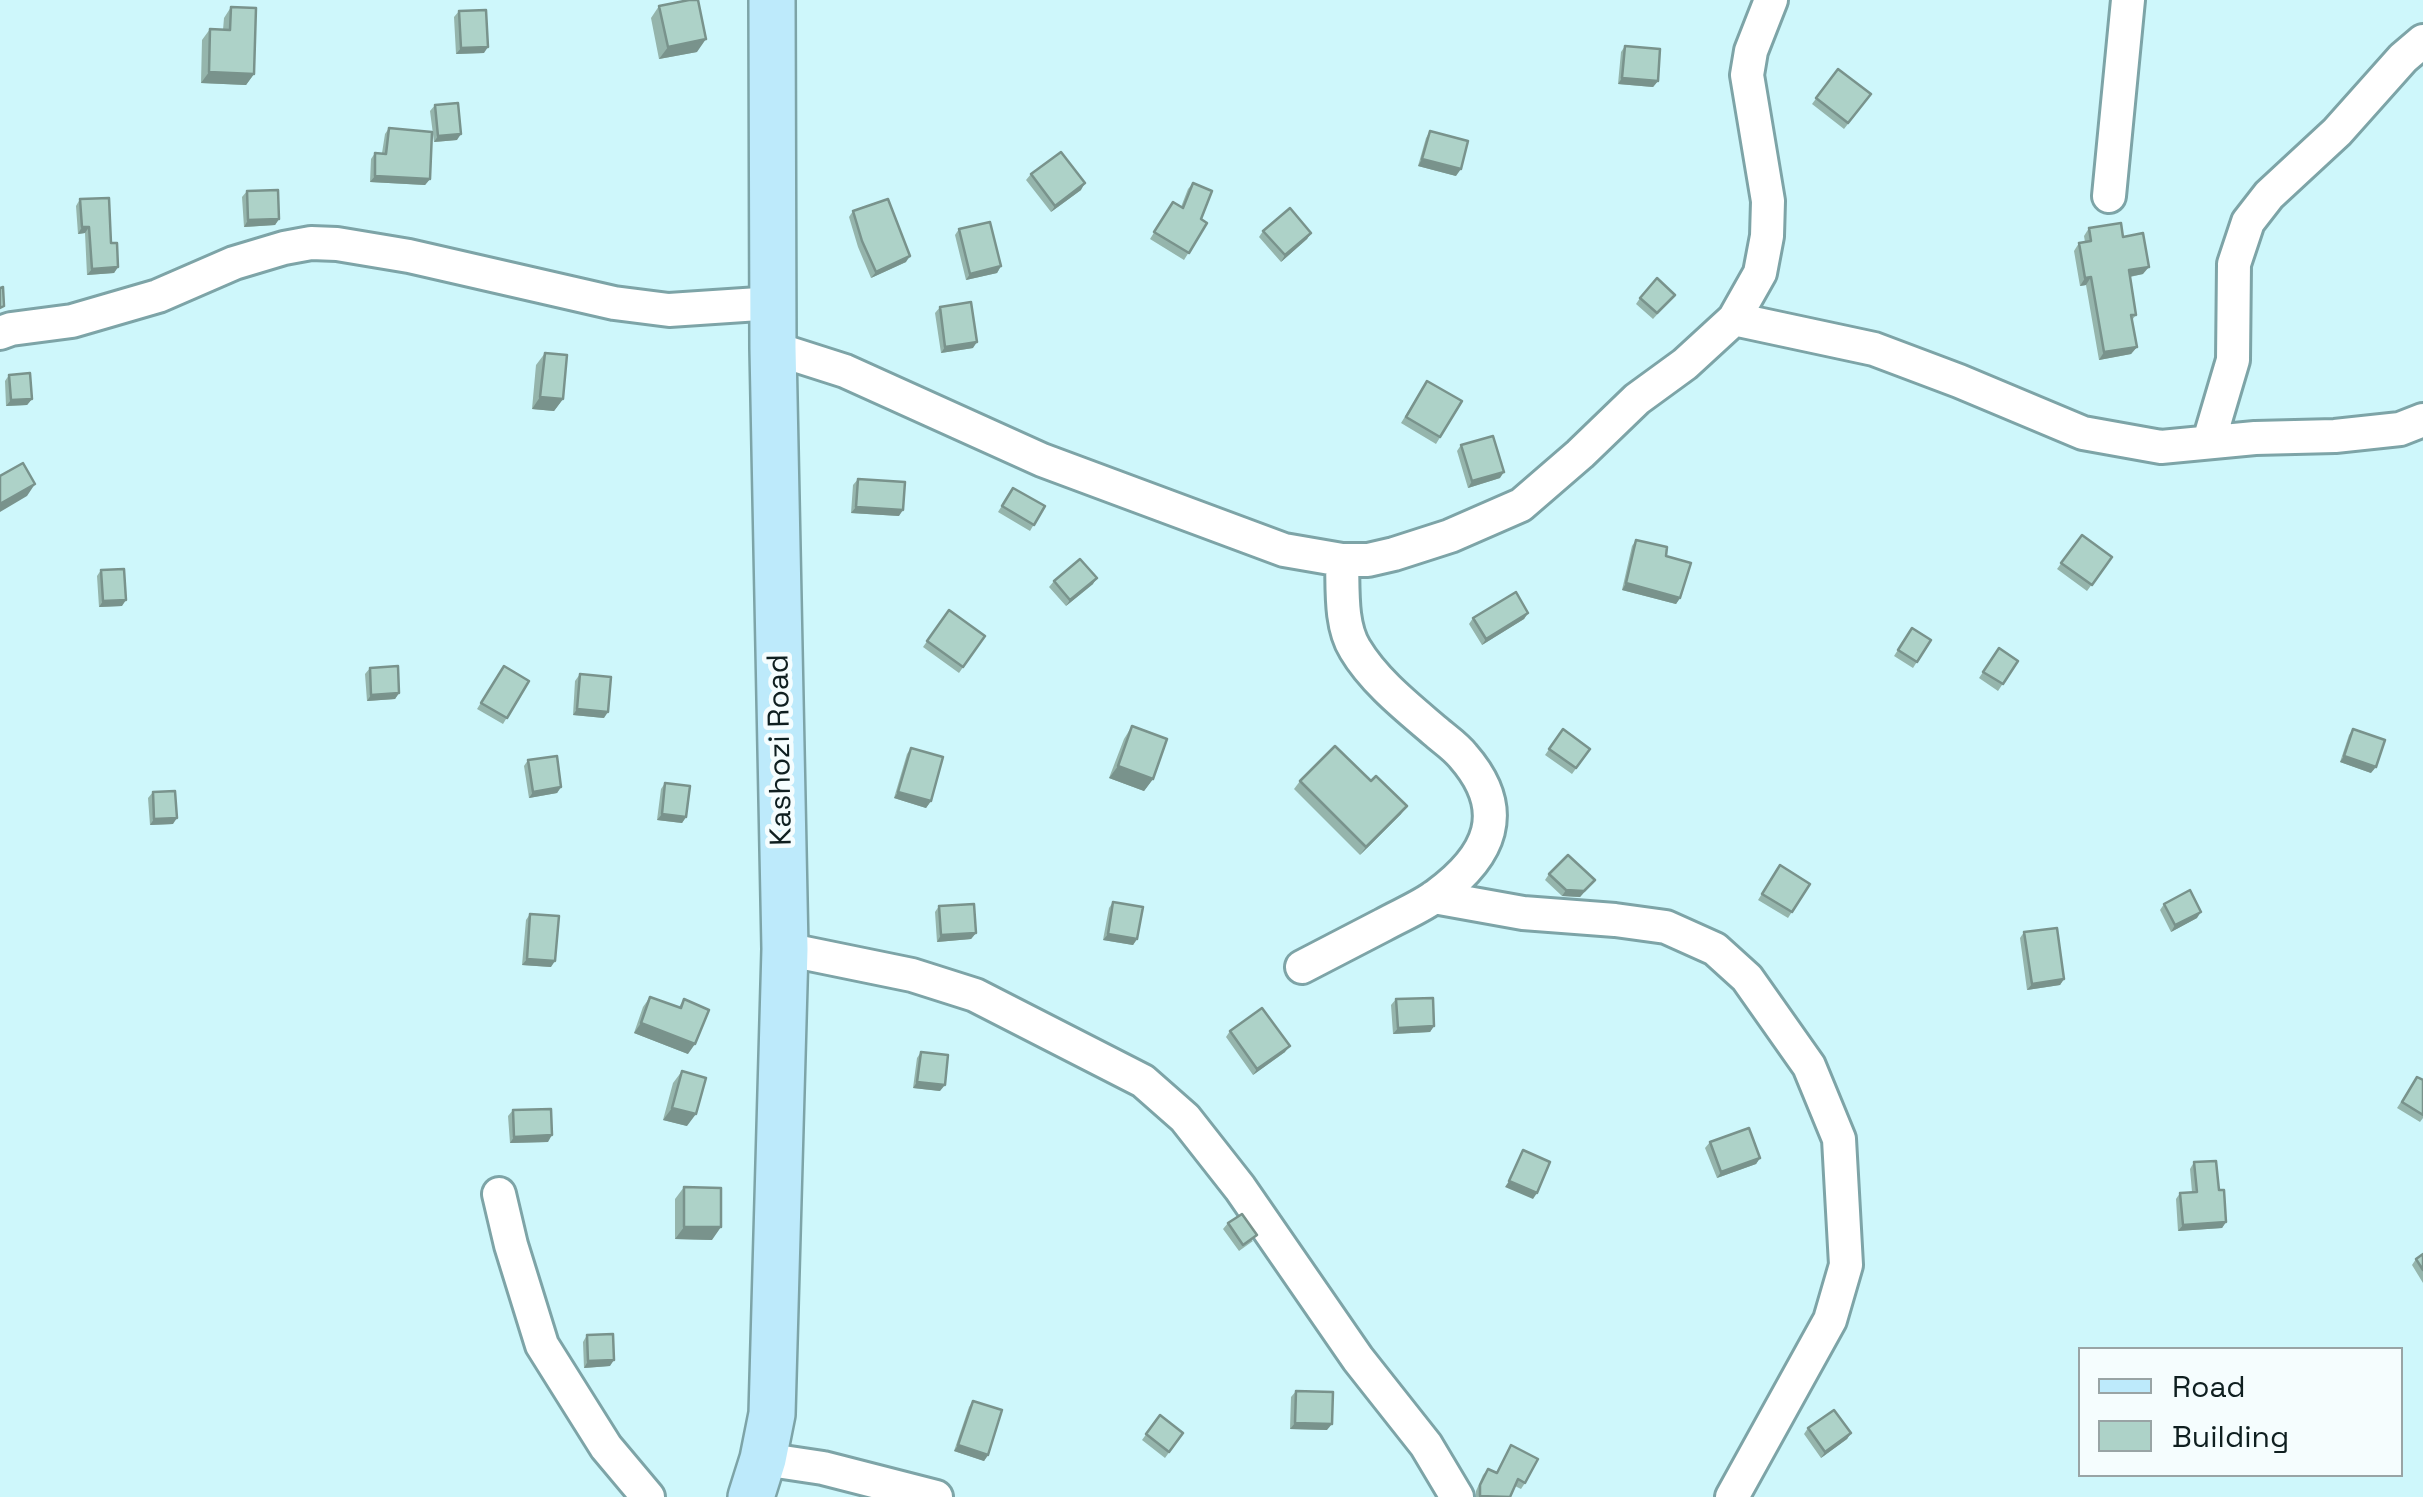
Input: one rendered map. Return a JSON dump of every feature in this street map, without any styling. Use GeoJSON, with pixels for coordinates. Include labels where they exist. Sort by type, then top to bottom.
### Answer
{"type":"FeatureCollection","features":[{"type":"Feature","properties":{"kind":"main road","name":"Kashozi Road"},"geometry":{"type":"LineString","coordinates":[[757,1478],[772,1414],[785,949],[772,348],[772,0]]}},
{"type":"Feature","properties":{"kind":"street"},"geometry":{"type":"LineString","coordinates":[[772,348],[858,376],[1042,460],[1284,550],[1342,560],[1368,560],[1450,536],[1521,505],[1638,398],[1685,364],[1734,320],[1760,273],[1767,236],[1768,201],[1747,75],[1751,51],[1771,0]]}},
{"type":"Feature","properties":{"kind":"street"},"geometry":{"type":"LineString","coordinates":[[2108,196],[2128,0]]}},
{"type":"Feature","properties":{"kind":"street"},"geometry":{"type":"LineString","coordinates":[[2210,441],[2233,360],[2234,264],[2248,222],[2268,195],[2337,132],[2402,58],[2423,41]]}},
{"type":"Feature","properties":{"kind":"street"},"geometry":{"type":"LineString","coordinates":[[0,333],[72,321],[158,296],[234,262],[311,243],[409,256],[614,303],[669,310],[774,303]]}},
{"type":"Feature","properties":{"kind":"street"},"geometry":{"type":"LineString","coordinates":[[1734,320],[1874,349],[2083,433],[2160,447],[2335,436],[2400,429],[2423,420]]}},
{"type":"Feature","properties":{"kind":"street"},"geometry":{"type":"LineString","coordinates":[[1302,968],[1434,897],[1466,871],[1492,822],[1481,780],[1462,754],[1412,712],[1354,648],[1346,623],[1342,560]]}},
{"type":"Feature","properties":{"kind":"street"},"geometry":{"type":"LineString","coordinates":[[1434,897],[1522,913],[1666,927],[1715,949],[1747,978],[1809,1066],[1839,1139],[1846,1264],[1830,1320],[1732,1497]]}},
{"type":"Feature","properties":{"kind":"street"},"geometry":{"type":"LineString","coordinates":[[785,949],[912,975],[975,995],[1143,1081],[1185,1118],[1240,1188],[1358,1359],[1426,1446],[1457,1497]]}},
{"type":"Feature","properties":{"kind":"street"},"geometry":{"type":"LineString","coordinates":[[499,1194],[542,1345],[606,1447],[648,1497]]}},
{"type":"Feature","properties":{"kind":"street"},"geometry":{"type":"LineString","coordinates":[[757,1478],[823,1468],[936,1497]]}},
{"type":"Feature","properties":{"kind":"building"},"geometry":{"type":"Polygon","coordinates":[[[698,0],[706,39],[668,47],[659,6],[698,0]]]}},
{"type":"Feature","properties":{"kind":"building"},"geometry":{"type":"Polygon","coordinates":[[[231,7],[256,8],[254,74],[209,72],[210,29],[230,30],[231,7]]]}},
{"type":"Feature","properties":{"kind":"building"},"geometry":{"type":"Polygon","coordinates":[[[486,10],[488,47],[461,48],[459,11],[486,10]]]}},
{"type":"Feature","properties":{"kind":"building"},"geometry":{"type":"Polygon","coordinates":[[[1625,46],[1660,49],[1658,81],[1622,78],[1625,46]]]}},
{"type":"Feature","properties":{"kind":"building"},"geometry":{"type":"Polygon","coordinates":[[[1838,69],[1871,94],[1848,123],[1816,98],[1838,69]]]}},
{"type":"Feature","properties":{"kind":"building"},"geometry":{"type":"Polygon","coordinates":[[[458,103],[461,134],[438,136],[435,105],[458,103]]]}},
{"type":"Feature","properties":{"kind":"building"},"geometry":{"type":"Polygon","coordinates":[[[389,128],[432,132],[430,179],[375,176],[375,153],[386,154],[389,128]]]}},
{"type":"Feature","properties":{"kind":"building"},"geometry":{"type":"Polygon","coordinates":[[[1430,131],[1468,141],[1461,169],[1422,159],[1430,131]]]}},
{"type":"Feature","properties":{"kind":"building"},"geometry":{"type":"Polygon","coordinates":[[[1061,152],[1085,183],[1055,206],[1031,174],[1061,152]]]}},
{"type":"Feature","properties":{"kind":"building"},"geometry":{"type":"Polygon","coordinates":[[[1193,183],[1212,191],[1201,219],[1207,223],[1189,253],[1154,232],[1173,202],[1183,208],[1193,183]]]}},
{"type":"Feature","properties":{"kind":"building"},"geometry":{"type":"Polygon","coordinates":[[[278,190],[279,219],[248,220],[247,191],[278,190]]]}},
{"type":"Feature","properties":{"kind":"building"},"geometry":{"type":"Polygon","coordinates":[[[109,198],[111,243],[117,243],[118,267],[92,269],[89,227],[82,227],[80,199],[109,198]]]}},
{"type":"Feature","properties":{"kind":"building"},"geometry":{"type":"Polygon","coordinates":[[[888,199],[910,256],[876,272],[853,211],[888,199]]]}},
{"type":"Feature","properties":{"kind":"building"},"geometry":{"type":"Polygon","coordinates":[[[1290,208],[1311,233],[1285,255],[1263,231],[1290,208]]]}},
{"type":"Feature","properties":{"kind":"building"},"geometry":{"type":"Polygon","coordinates":[[[990,222],[1001,266],[970,274],[959,229],[990,222]]]}},
{"type":"Feature","properties":{"kind":"building"},"geometry":{"type":"Polygon","coordinates":[[[2121,223],[2123,237],[2143,233],[2149,267],[2129,270],[2137,347],[2104,352],[2091,277],[2085,278],[2079,243],[2091,241],[2089,228],[2121,223]]]}},
{"type":"Feature","properties":{"kind":"building"},"geometry":{"type":"Polygon","coordinates":[[[1657,278],[1675,295],[1657,313],[1640,298],[1657,278]]]}},
{"type":"Feature","properties":{"kind":"building"},"geometry":{"type":"Polygon","coordinates":[[[3,287],[4,306],[0,308],[0,288],[3,287]]]}},
{"type":"Feature","properties":{"kind":"building"},"geometry":{"type":"Polygon","coordinates":[[[971,302],[977,342],[945,347],[940,307],[971,302]]]}},
{"type":"Feature","properties":{"kind":"building"},"geometry":{"type":"Polygon","coordinates":[[[545,353],[567,355],[563,399],[540,397],[545,353]]]}},
{"type":"Feature","properties":{"kind":"building"},"geometry":{"type":"Polygon","coordinates":[[[30,373],[32,399],[11,400],[9,375],[30,373]]]}},
{"type":"Feature","properties":{"kind":"building"},"geometry":{"type":"Polygon","coordinates":[[[1427,381],[1462,401],[1440,437],[1406,417],[1427,381]]]}},
{"type":"Feature","properties":{"kind":"building"},"geometry":{"type":"Polygon","coordinates":[[[1493,436],[1504,472],[1472,481],[1461,445],[1493,436]]]}},
{"type":"Feature","properties":{"kind":"building"},"geometry":{"type":"Polygon","coordinates":[[[23,463],[35,484],[0,504],[0,476],[23,463]]]}},
{"type":"Feature","properties":{"kind":"building"},"geometry":{"type":"Polygon","coordinates":[[[858,479],[905,482],[903,510],[856,507],[858,479]]]}},
{"type":"Feature","properties":{"kind":"building"},"geometry":{"type":"Polygon","coordinates":[[[1013,488],[1045,506],[1034,525],[1002,506],[1013,488]]]}},
{"type":"Feature","properties":{"kind":"building"},"geometry":{"type":"Polygon","coordinates":[[[2082,535],[2112,557],[2092,585],[2061,563],[2082,535]]]}},
{"type":"Feature","properties":{"kind":"building"},"geometry":{"type":"Polygon","coordinates":[[[1636,540],[1667,547],[1666,556],[1691,563],[1680,598],[1626,583],[1636,540]]]}},
{"type":"Feature","properties":{"kind":"building"},"geometry":{"type":"Polygon","coordinates":[[[1080,559],[1097,578],[1070,600],[1054,581],[1080,559]]]}},
{"type":"Feature","properties":{"kind":"building"},"geometry":{"type":"Polygon","coordinates":[[[124,569],[126,600],[103,601],[101,570],[124,569]]]}},
{"type":"Feature","properties":{"kind":"building"},"geometry":{"type":"Polygon","coordinates":[[[1516,592],[1528,613],[1486,639],[1473,618],[1516,592]]]}},
{"type":"Feature","properties":{"kind":"building"},"geometry":{"type":"Polygon","coordinates":[[[949,610],[985,636],[963,667],[927,641],[949,610]]]}},
{"type":"Feature","properties":{"kind":"building"},"geometry":{"type":"Polygon","coordinates":[[[1912,628],[1931,640],[1917,662],[1898,650],[1912,628]]]}},
{"type":"Feature","properties":{"kind":"building"},"geometry":{"type":"Polygon","coordinates":[[[1999,648],[2018,661],[2003,684],[1983,672],[1999,648]]]}},
{"type":"Feature","properties":{"kind":"building"},"geometry":{"type":"Polygon","coordinates":[[[398,666],[399,693],[371,695],[370,668],[398,666]]]}},
{"type":"Feature","properties":{"kind":"building"},"geometry":{"type":"Polygon","coordinates":[[[504,666],[529,681],[507,718],[481,703],[504,666]]]}},
{"type":"Feature","properties":{"kind":"building"},"geometry":{"type":"Polygon","coordinates":[[[580,674],[611,677],[608,712],[577,709],[580,674]]]}},
{"type":"Feature","properties":{"kind":"building"},"geometry":{"type":"Polygon","coordinates":[[[1132,726],[1167,739],[1153,779],[1118,766],[1132,726]]]}},
{"type":"Feature","properties":{"kind":"building"},"geometry":{"type":"Polygon","coordinates":[[[1563,729],[1590,749],[1576,768],[1549,749],[1563,729]]]}},
{"type":"Feature","properties":{"kind":"building"},"geometry":{"type":"Polygon","coordinates":[[[2353,729],[2385,740],[2376,767],[2344,756],[2353,729]]]}},
{"type":"Feature","properties":{"kind":"building"},"geometry":{"type":"Polygon","coordinates":[[[1335,746],[1371,781],[1376,776],[1407,806],[1366,847],[1300,781],[1335,746]]]}},
{"type":"Feature","properties":{"kind":"building"},"geometry":{"type":"Polygon","coordinates":[[[911,748],[943,757],[931,801],[898,792],[911,748]]]}},
{"type":"Feature","properties":{"kind":"building"},"geometry":{"type":"Polygon","coordinates":[[[557,756],[561,787],[533,792],[528,760],[557,756]]]}},
{"type":"Feature","properties":{"kind":"building"},"geometry":{"type":"Polygon","coordinates":[[[665,783],[690,786],[686,817],[662,814],[665,783]]]}},
{"type":"Feature","properties":{"kind":"building"},"geometry":{"type":"Polygon","coordinates":[[[175,791],[177,818],[154,819],[153,792],[175,791]]]}},
{"type":"Feature","properties":{"kind":"building"},"geometry":{"type":"Polygon","coordinates":[[[1568,855],[1595,880],[1584,891],[1566,890],[1549,874],[1568,855]]]}},
{"type":"Feature","properties":{"kind":"building"},"geometry":{"type":"Polygon","coordinates":[[[1780,865],[1810,884],[1792,912],[1762,894],[1780,865]]]}},
{"type":"Feature","properties":{"kind":"building"},"geometry":{"type":"Polygon","coordinates":[[[2190,890],[2201,912],[2175,925],[2164,904],[2190,890]]]}},
{"type":"Feature","properties":{"kind":"building"},"geometry":{"type":"Polygon","coordinates":[[[1113,902],[1143,907],[1137,939],[1108,934],[1113,902]]]}},
{"type":"Feature","properties":{"kind":"building"},"geometry":{"type":"Polygon","coordinates":[[[974,904],[976,933],[941,935],[939,906],[974,904]]]}},
{"type":"Feature","properties":{"kind":"building"},"geometry":{"type":"Polygon","coordinates":[[[530,914],[559,916],[555,961],[527,959],[530,914]]]}},
{"type":"Feature","properties":{"kind":"building"},"geometry":{"type":"Polygon","coordinates":[[[2057,928],[2064,979],[2032,984],[2024,932],[2057,928]]]}},
{"type":"Feature","properties":{"kind":"building"},"geometry":{"type":"Polygon","coordinates":[[[650,997],[681,1008],[684,999],[709,1010],[695,1044],[641,1023],[650,997]]]}},
{"type":"Feature","properties":{"kind":"building"},"geometry":{"type":"Polygon","coordinates":[[[1433,998],[1434,1026],[1398,1028],[1396,999],[1433,998]]]}},
{"type":"Feature","properties":{"kind":"building"},"geometry":{"type":"Polygon","coordinates":[[[1262,1008],[1290,1046],[1257,1069],[1230,1031],[1262,1008]]]}},
{"type":"Feature","properties":{"kind":"building"},"geometry":{"type":"Polygon","coordinates":[[[921,1052],[948,1055],[945,1085],[917,1082],[921,1052]]]}},
{"type":"Feature","properties":{"kind":"building"},"geometry":{"type":"Polygon","coordinates":[[[682,1071],[706,1078],[696,1114],[672,1108],[682,1071]]]}},
{"type":"Feature","properties":{"kind":"building"},"geometry":{"type":"Polygon","coordinates":[[[2417,1077],[2423,1080],[2423,1115],[2402,1102],[2417,1077]]]}},
{"type":"Feature","properties":{"kind":"building"},"geometry":{"type":"Polygon","coordinates":[[[551,1109],[552,1135],[514,1137],[513,1110],[551,1109]]]}},
{"type":"Feature","properties":{"kind":"building"},"geometry":{"type":"Polygon","coordinates":[[[1749,1128],[1760,1158],[1721,1172],[1710,1142],[1749,1128]]]}},
{"type":"Feature","properties":{"kind":"building"},"geometry":{"type":"Polygon","coordinates":[[[1523,1150],[1550,1162],[1537,1193],[1509,1181],[1523,1150]]]}},
{"type":"Feature","properties":{"kind":"building"},"geometry":{"type":"Polygon","coordinates":[[[2216,1161],[2219,1190],[2224,1190],[2226,1222],[2183,1225],[2180,1193],[2197,1192],[2194,1162],[2216,1161]]]}},
{"type":"Feature","properties":{"kind":"building"},"geometry":{"type":"Polygon","coordinates":[[[684,1187],[721,1188],[721,1227],[684,1227],[684,1187]]]}},
{"type":"Feature","properties":{"kind":"building"},"geometry":{"type":"Polygon","coordinates":[[[1242,1214],[1257,1235],[1243,1245],[1228,1223],[1242,1214]]]}},
{"type":"Feature","properties":{"kind":"building"},"geometry":{"type":"Polygon","coordinates":[[[613,1334],[614,1360],[588,1361],[587,1335],[613,1334]]]}},
{"type":"Feature","properties":{"kind":"building"},"geometry":{"type":"Polygon","coordinates":[[[1296,1391],[1333,1392],[1332,1424],[1295,1423],[1296,1391]]]}},
{"type":"Feature","properties":{"kind":"building"},"geometry":{"type":"Polygon","coordinates":[[[973,1401],[1002,1410],[988,1455],[958,1445],[973,1401]]]}},
{"type":"Feature","properties":{"kind":"building"},"geometry":{"type":"Polygon","coordinates":[[[1834,1410],[1851,1433],[1825,1452],[1808,1428],[1834,1410]]]}},
{"type":"Feature","properties":{"kind":"building"},"geometry":{"type":"Polygon","coordinates":[[[1160,1415],[1183,1433],[1169,1452],[1146,1434],[1160,1415]]]}},
{"type":"Feature","properties":{"kind":"building"},"geometry":{"type":"Polygon","coordinates":[[[1511,1445],[1538,1459],[1525,1483],[1518,1479],[1510,1497],[1480,1496],[1480,1485],[1488,1469],[1497,1473],[1511,1445]]]}}]}
